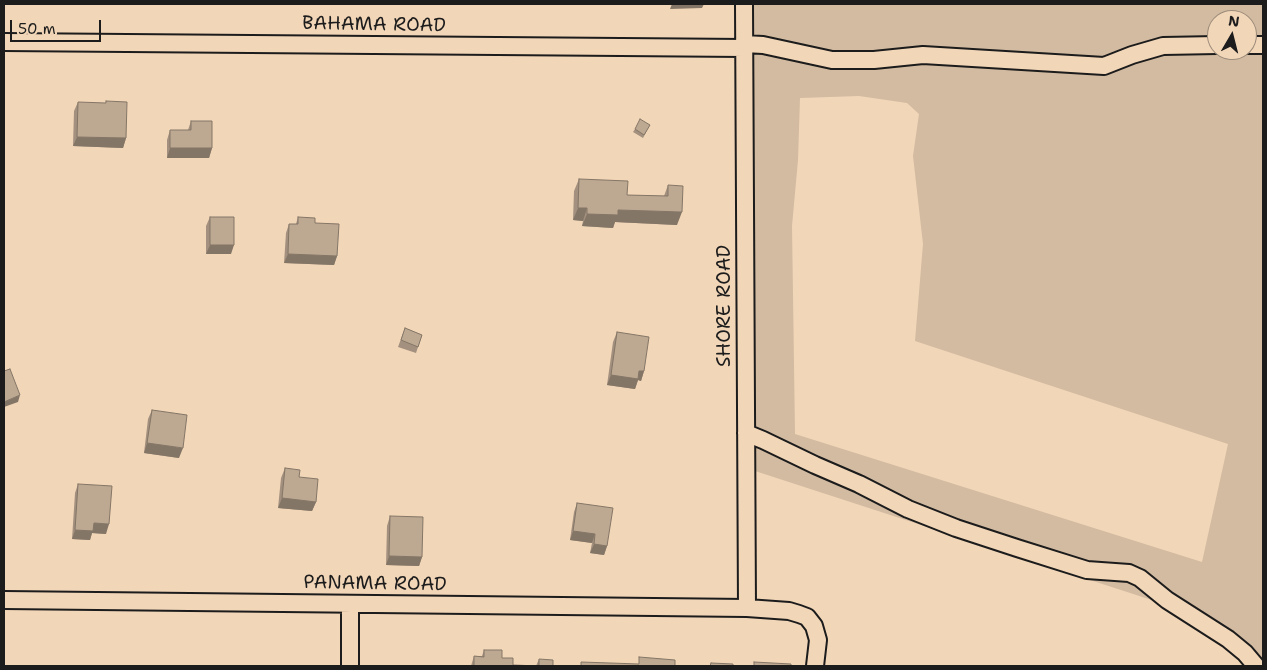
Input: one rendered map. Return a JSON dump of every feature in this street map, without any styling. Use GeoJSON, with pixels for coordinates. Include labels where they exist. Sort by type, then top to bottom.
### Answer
{"type":"FeatureCollection","features":[{"type":"Feature","properties":{"kind":"street","name":"SHORE ROAD"},"geometry":{"type":"LineString","coordinates":[[744,4],[746,608]]}},
{"type":"Feature","properties":{"kind":"street","name":"BAHAMA ROAD"},"geometry":{"type":"LineString","coordinates":[[4,42],[762,45],[832,60],[874,60],[923,55],[1104,66],[1163,46],[1207,45]]}},
{"type":"Feature","properties":{"kind":"street"},"geometry":{"type":"LineString","coordinates":[[746,433],[860,484],[908,509],[956,528],[1087,570],[1129,573],[1140,578],[1167,600],[1246,652],[1256,666]]}},
{"type":"Feature","properties":{"kind":"street","name":"PANAMA ROAD"},"geometry":{"type":"LineString","coordinates":[[4,600],[746,608],[789,612],[807,617],[814,626],[818,640],[815,666]]}},
{"type":"Feature","properties":{"kind":"street"},"geometry":{"type":"LineString","coordinates":[[350,604],[350,666]]}},
{"type":"Feature","properties":{"kind":"shaded area"},"geometry":{"type":"Polygon","coordinates":[[[750,4],[1263,4],[1263,666],[1167,605],[752,470],[750,4]],[[859,96],[800,98],[798,160],[792,226],[795,434],[1202,562],[1228,444],[915,341],[923,244],[913,156],[919,114],[907,103],[859,96]]]}},
{"type":"Feature","properties":{"kind":"building"},"geometry":{"type":"Polygon","coordinates":[[[106,101],[127,102],[126,138],[77,137],[78,102],[106,103],[106,101]]]}},
{"type":"Feature","properties":{"kind":"building"},"geometry":{"type":"Polygon","coordinates":[[[640,119],[650,125],[644,135],[635,129],[640,119]]]}},
{"type":"Feature","properties":{"kind":"building"},"geometry":{"type":"Polygon","coordinates":[[[191,121],[212,121],[212,148],[170,148],[170,130],[191,130],[191,121]]]}},
{"type":"Feature","properties":{"kind":"building"},"geometry":{"type":"Polygon","coordinates":[[[579,179],[628,181],[627,195],[668,196],[668,185],[683,186],[682,212],[618,210],[618,215],[587,214],[587,208],[578,208],[579,179]]]}},
{"type":"Feature","properties":{"kind":"building"},"geometry":{"type":"Polygon","coordinates":[[[210,217],[234,217],[234,245],[210,245],[210,217]]]}},
{"type":"Feature","properties":{"kind":"building"},"geometry":{"type":"Polygon","coordinates":[[[298,217],[315,218],[315,223],[339,224],[337,256],[288,254],[289,224],[298,224],[298,217]]]}},
{"type":"Feature","properties":{"kind":"building"},"geometry":{"type":"Polygon","coordinates":[[[405,328],[422,335],[418,347],[401,340],[405,328]]]}},
{"type":"Feature","properties":{"kind":"building"},"geometry":{"type":"Polygon","coordinates":[[[617,332],[649,337],[644,371],[639,371],[638,379],[611,375],[617,332]]]}},
{"type":"Feature","properties":{"kind":"building"},"geometry":{"type":"Polygon","coordinates":[[[10,369],[20,395],[4,402],[4,371],[10,369]]]}},
{"type":"Feature","properties":{"kind":"building"},"geometry":{"type":"Polygon","coordinates":[[[152,410],[187,415],[183,448],[147,443],[152,410]]]}},
{"type":"Feature","properties":{"kind":"building"},"geometry":{"type":"Polygon","coordinates":[[[285,468],[300,470],[299,477],[318,479],[316,502],[282,498],[285,468]]]}},
{"type":"Feature","properties":{"kind":"building"},"geometry":{"type":"Polygon","coordinates":[[[78,484],[112,486],[109,524],[94,523],[93,531],[75,530],[78,484]]]}},
{"type":"Feature","properties":{"kind":"building"},"geometry":{"type":"Polygon","coordinates":[[[577,503],[613,508],[607,546],[594,544],[595,534],[573,531],[577,503]]]}},
{"type":"Feature","properties":{"kind":"building"},"geometry":{"type":"Polygon","coordinates":[[[390,516],[423,517],[422,557],[389,556],[390,516]]]}},
{"type":"Feature","properties":{"kind":"building"},"geometry":{"type":"Polygon","coordinates":[[[484,650],[502,650],[502,658],[513,658],[513,665],[539,666],[474,666],[474,656],[484,657],[484,650]]]}},
{"type":"Feature","properties":{"kind":"building"},"geometry":{"type":"Polygon","coordinates":[[[639,657],[675,660],[675,666],[581,666],[581,662],[639,664],[639,657]]]}},
{"type":"Feature","properties":{"kind":"building"},"geometry":{"type":"Polygon","coordinates":[[[539,659],[553,660],[553,666],[539,666],[539,659]]]}},
{"type":"Feature","properties":{"kind":"building"},"geometry":{"type":"Polygon","coordinates":[[[754,662],[791,664],[791,666],[754,666],[754,662]]]}},
{"type":"Feature","properties":{"kind":"building"},"geometry":{"type":"Polygon","coordinates":[[[711,663],[733,664],[733,666],[710,666],[711,663]]]}}]}
